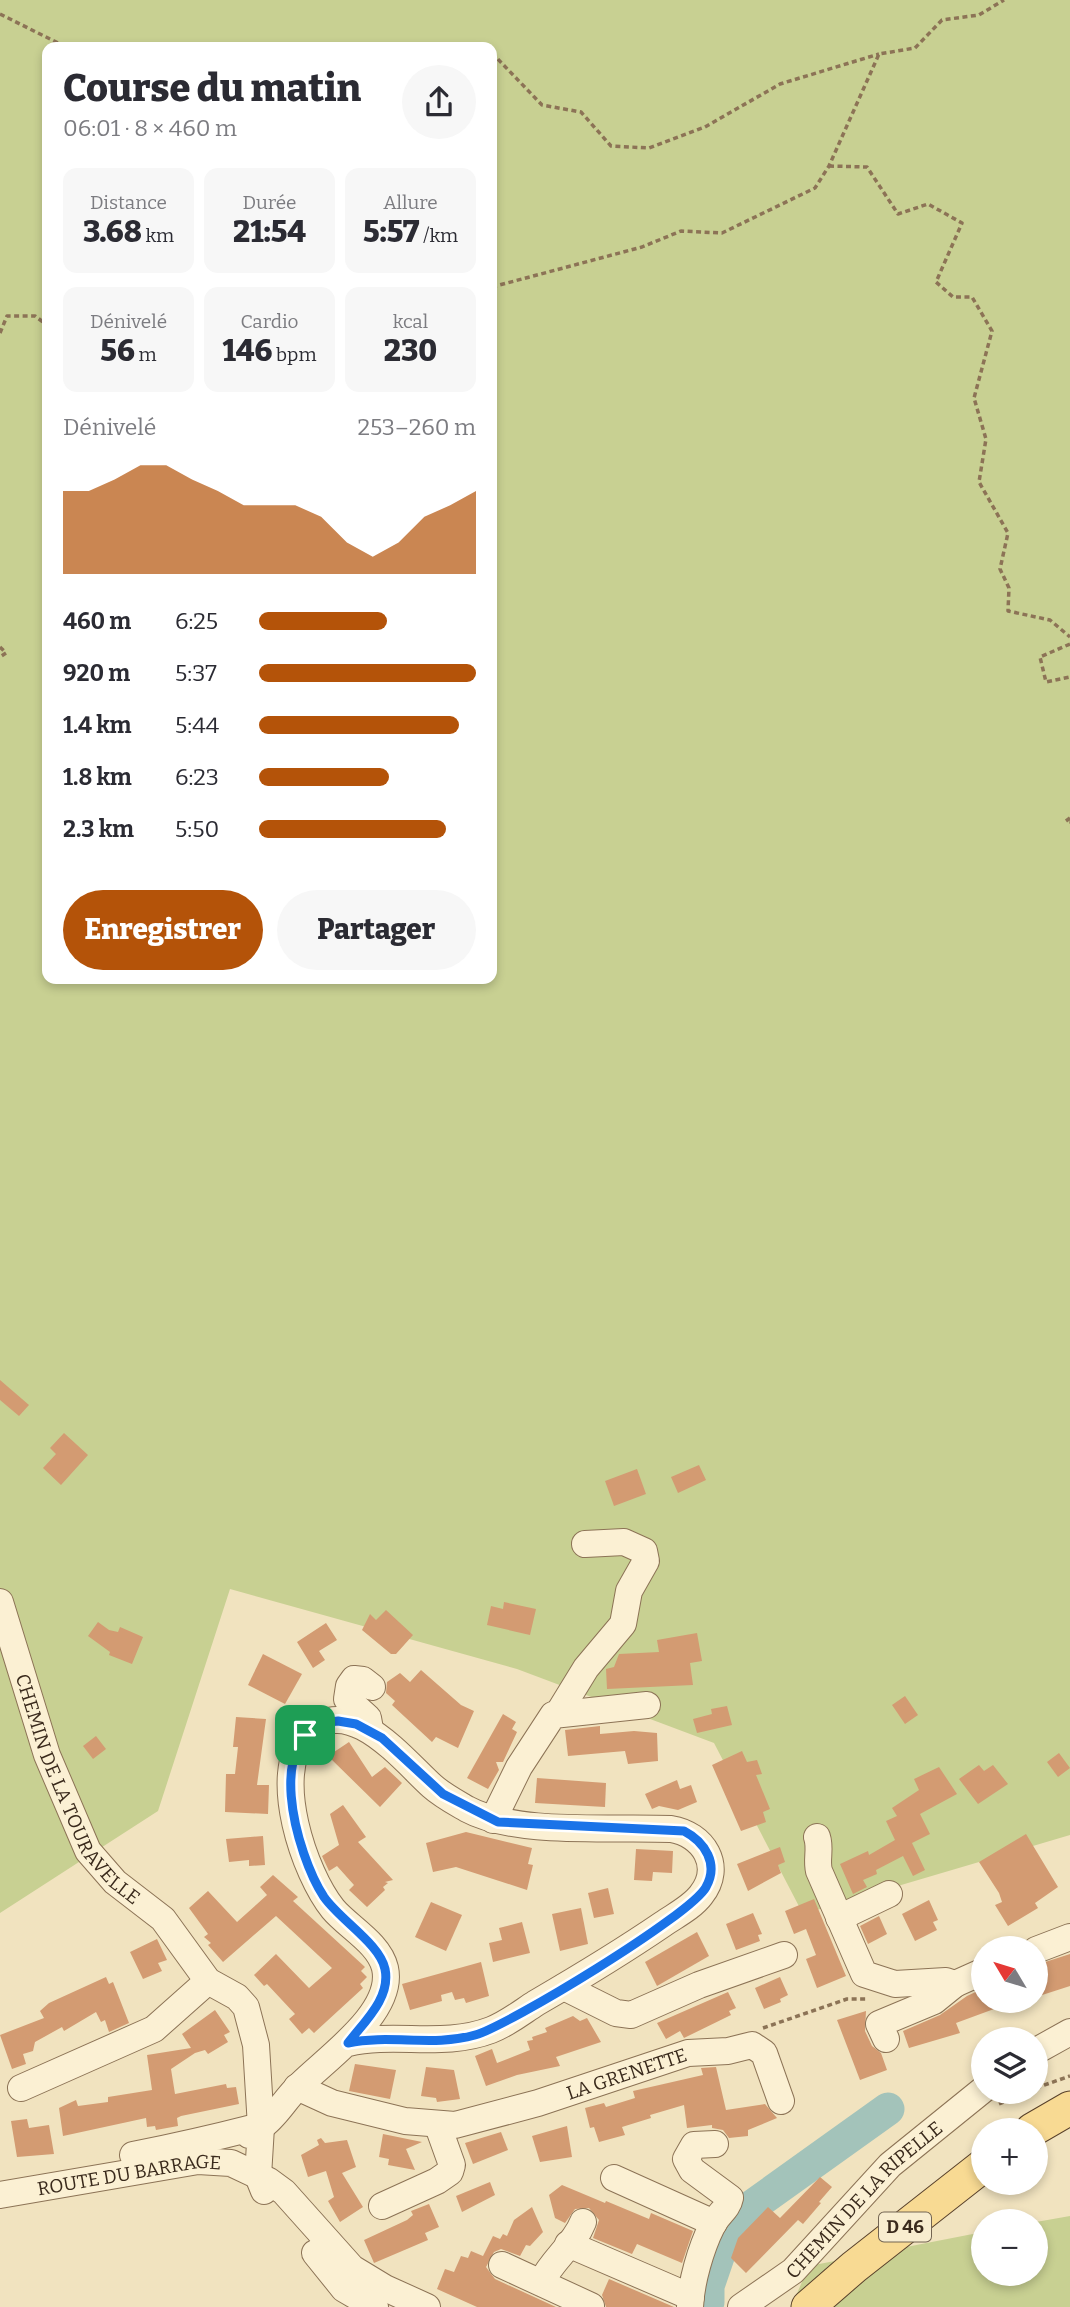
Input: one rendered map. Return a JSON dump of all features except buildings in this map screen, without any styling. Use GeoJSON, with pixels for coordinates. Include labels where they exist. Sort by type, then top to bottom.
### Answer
{"type":"FeatureCollection","features":[{"type":"Feature","properties":{"kind":"main road"},"geometry":{"type":"LineString","coordinates":[[1048,2121],[1070,2108]]}},
{"type":"Feature","properties":{"kind":"main road","name":"D 46"},"geometry":{"type":"LineString","coordinates":[[817,2301],[971,2176]]}},
{"type":"Feature","properties":{"kind":"street"},"geometry":{"type":"LineString","coordinates":[[492,1820],[547,1720],[559,1712],[586,1668],[623,1624],[629,1591],[646,1561],[639,1547],[624,1542],[585,1544]]}},
{"type":"Feature","properties":{"kind":"street","name":"CHEMIN DE LA TOURAVELLE"},"geometry":{"type":"LineString","coordinates":[[0,1602],[47,1755],[88,1851],[115,1882],[163,1920],[208,1981]]}},
{"type":"Feature","properties":{"kind":"street"},"geometry":{"type":"LineString","coordinates":[[369,1730],[368,1718],[349,1702],[347,1694],[354,1679],[363,1680],[372,1687]]}},
{"type":"Feature","properties":{"kind":"street"},"geometry":{"type":"LineString","coordinates":[[559,1712],[647,1705]]}},
{"type":"Feature","properties":{"kind":"street"},"geometry":{"type":"LineString","coordinates":[[228,2163],[247,2138],[261,2127],[297,2087],[348,2043],[380,2000],[385,1982],[385,1966],[372,1946],[333,1908],[316,1882],[297,1821],[289,1774],[305,1735],[320,1724],[346,1722],[369,1730],[382,1738],[443,1794],[492,1820],[684,1831],[699,1841],[710,1859],[710,1878],[700,1897],[626,1949],[494,2029],[462,2039],[373,2038],[348,2043]]}},
{"type":"Feature","properties":{"kind":"street"},"geometry":{"type":"LineString","coordinates":[[817,1837],[821,1847],[817,1863],[859,1966],[867,1976],[895,1984],[946,1981],[955,1983]]}},
{"type":"Feature","properties":{"kind":"street"},"geometry":{"type":"LineString","coordinates":[[839,1918],[889,1894]]}},
{"type":"Feature","properties":{"kind":"street"},"geometry":{"type":"LineString","coordinates":[[1048,1945],[1070,1937]]}},
{"type":"Feature","properties":{"kind":"street"},"geometry":{"type":"LineString","coordinates":[[564,1987],[616,2013],[631,2015],[699,1985],[784,1955]]}},
{"type":"Feature","properties":{"kind":"street"},"geometry":{"type":"LineString","coordinates":[[886,2039],[879,2024],[934,2001],[955,1983],[971,1976]]}},
{"type":"Feature","properties":{"kind":"street"},"geometry":{"type":"LineString","coordinates":[[21,2088],[155,2029],[208,1981],[242,2001],[249,2013],[260,2078],[258,2176],[264,2190],[344,2289],[375,2307]]}},
{"type":"Feature","properties":{"kind":"street"},"geometry":{"type":"LineString","coordinates":[[1048,2044],[1070,2032]]}},
{"type":"Feature","properties":{"kind":"street","name":"LA GRENETTE"},"geometry":{"type":"LineString","coordinates":[[297,2087],[342,2105],[405,2122],[438,2126],[489,2117],[688,2053],[728,2051],[752,2045],[764,2053],[782,2101]]}},
{"type":"Feature","properties":{"kind":"street","name":"CHEMIN DE LA RIPELLE"},"geometry":{"type":"LineString","coordinates":[[741,2307],[793,2271],[890,2165],[981,2104]]}},
{"type":"Feature","properties":{"kind":"street"},"geometry":{"type":"LineString","coordinates":[[382,2206],[437,2181],[450,2172],[452,2165],[438,2126]]}},
{"type":"Feature","properties":{"kind":"street"},"geometry":{"type":"LineString","coordinates":[[133,2155],[261,2127]]}},
{"type":"Feature","properties":{"kind":"street"},"geometry":{"type":"LineString","coordinates":[[568,2244],[691,2302],[714,2222],[729,2204],[730,2198],[692,2170],[686,2159],[694,2145],[715,2144]]}},
{"type":"Feature","properties":{"kind":"street","name":"ROUTE DU BARRAGE"},"geometry":{"type":"LineString","coordinates":[[0,2195],[198,2161],[228,2163],[258,2176],[284,2192],[352,2268],[385,2288],[427,2307]]}},
{"type":"Feature","properties":{"kind":"street"},"geometry":{"type":"LineString","coordinates":[[614,2178],[714,2222]]}},
{"type":"Feature","properties":{"kind":"street"},"geometry":{"type":"LineString","coordinates":[[542,2281],[551,2263],[583,2222]]}},
{"type":"Feature","properties":{"kind":"street"},"geometry":{"type":"LineString","coordinates":[[502,2265],[542,2281],[591,2306]]}},
{"type":"Feature","properties":{"kind":"path"},"geometry":{"type":"LineString","coordinates":[[497,58],[542,105],[581,112],[611,146],[649,148],[705,127],[780,84],[879,54],[915,48],[942,20],[979,15],[1004,0]]}},
{"type":"Feature","properties":{"kind":"path"},"geometry":{"type":"LineString","coordinates":[[0,13],[56,42]]}},
{"type":"Feature","properties":{"kind":"path"},"geometry":{"type":"LineString","coordinates":[[497,286],[642,247],[681,231],[722,233],[815,188],[829,166],[879,54]]}},
{"type":"Feature","properties":{"kind":"path"},"geometry":{"type":"LineString","coordinates":[[829,166],[867,167],[898,215],[928,204],[962,223],[936,282],[953,297],[972,297],[992,331],[974,398],[986,439],[979,482],[1008,533],[1000,569],[1009,588],[1008,611],[1050,620],[1070,637]]}},
{"type":"Feature","properties":{"kind":"path"},"geometry":{"type":"LineString","coordinates":[[0,333],[7,316],[35,317],[42,322]]}},
{"type":"Feature","properties":{"kind":"path"},"geometry":{"type":"LineString","coordinates":[[1070,644],[1040,657],[1046,682],[1070,677]]}},
{"type":"Feature","properties":{"kind":"path"},"geometry":{"type":"LineString","coordinates":[[0,647],[6,653],[0,657]]}},
{"type":"Feature","properties":{"kind":"path"},"geometry":{"type":"LineString","coordinates":[[758,2030],[847,1999],[871,1999]]}},
{"type":"Feature","properties":{"kind":"path"},"geometry":{"type":"LineString","coordinates":[[1048,2084],[1070,2076]]}},
{"type":"Feature","properties":{"kind":"green space"},"geometry":{"type":"Polygon","coordinates":[[[0,0],[1070,0],[1070,1835],[803,1914],[714,1743],[517,1669],[230,1589],[158,1811],[0,1913],[0,0]]]}},
{"type":"Feature","properties":{"kind":"green space"},"geometry":{"type":"Polygon","coordinates":[[[1070,2216],[1070,2307],[791,2307],[809,2266],[971,2234],[971,2286],[1048,2286],[1048,2220],[1070,2216]]]}},
{"type":"Feature","properties":{"kind":"waterway"},"geometry":{"type":"LineString","coordinates":[[708,2302],[708,2286],[730,2222],[888,2109]]}},
{"type":"Feature","properties":{"kind":"route"},"geometry":{"type":"LineString","coordinates":[[328,1722],[356,1724],[382,1738],[443,1794],[498,1822],[629,1826],[684,1831],[699,1841],[710,1859],[712,1869],[707,1887],[700,1897],[661,1926],[494,2029],[462,2039],[373,2038],[348,2043],[380,2000],[384,1991],[385,1966],[366,1940],[344,1921],[323,1896],[308,1863],[294,1811],[289,1774],[295,1753],[305,1735],[320,1724],[328,1722]]}}]}
